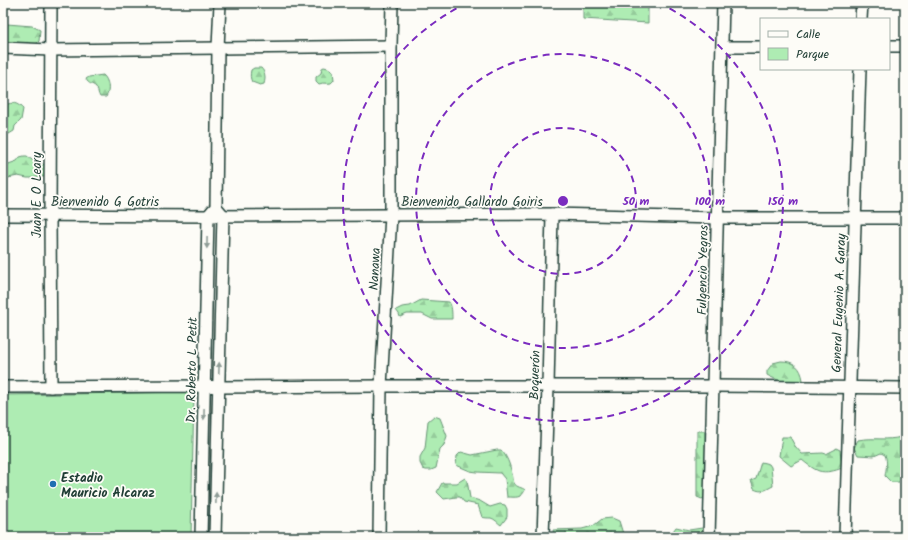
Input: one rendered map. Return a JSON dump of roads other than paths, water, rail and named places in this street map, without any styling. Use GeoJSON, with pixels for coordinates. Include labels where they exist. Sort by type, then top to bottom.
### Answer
{"type":"FeatureCollection","features":[{"type":"Feature","properties":{"kind":"street","name":"Juan E O Leary"},"geometry":{"type":"LineString","coordinates":[[51,3],[51,387]]}},
{"type":"Feature","properties":{"kind":"street"},"geometry":{"type":"LineString","coordinates":[[215,537],[218,387],[218,48],[220,3]]}},
{"type":"Feature","properties":{"kind":"street","name":"Nanawa"},"geometry":{"type":"LineString","coordinates":[[379,537],[381,386],[391,215],[392,3]]}},
{"type":"Feature","properties":{"kind":"street","name":"Fulgencio Yegros"},"geometry":{"type":"LineString","coordinates":[[709,537],[723,3]]}},
{"type":"Feature","properties":{"kind":"street"},"geometry":{"type":"LineString","coordinates":[[861,18],[862,3]]}},
{"type":"Feature","properties":{"kind":"street"},"geometry":{"type":"LineString","coordinates":[[3,48],[50,50],[391,46]]}},
{"type":"Feature","properties":{"kind":"street"},"geometry":{"type":"LineString","coordinates":[[890,46],[905,46]]}},
{"type":"Feature","properties":{"kind":"street"},"geometry":{"type":"LineString","coordinates":[[722,47],[760,47]]}},
{"type":"Feature","properties":{"kind":"street","name":"General Eugenio A. Garay"},"geometry":{"type":"LineString","coordinates":[[845,537],[860,70]]}},
{"type":"Feature","properties":{"kind":"street","name":"Bienvenido Gallardo Goiris"},"geometry":{"type":"LineString","coordinates":[[208,216],[219,211],[391,215],[552,214],[718,218],[905,218]]}},
{"type":"Feature","properties":{"kind":"street","name":"Bienvenido G Gotris"},"geometry":{"type":"LineString","coordinates":[[3,214],[208,216]]}},
{"type":"Feature","properties":{"kind":"street","name":"Boquerón"},"geometry":{"type":"LineString","coordinates":[[542,537],[548,386],[552,214]]}},
{"type":"Feature","properties":{"kind":"street","name":"Dr. Roberto L Petit"},"geometry":{"type":"LineString","coordinates":[[201,537],[208,216]]}},
{"type":"Feature","properties":{"kind":"street"},"geometry":{"type":"LineString","coordinates":[[3,387],[713,386],[905,388]]}},
{"type":"Feature","properties":{"kind":"place","name":"Estadio Mauricio Alcaraz"},"geometry":{"type":"Point","coordinates":[53,484]}}]}
